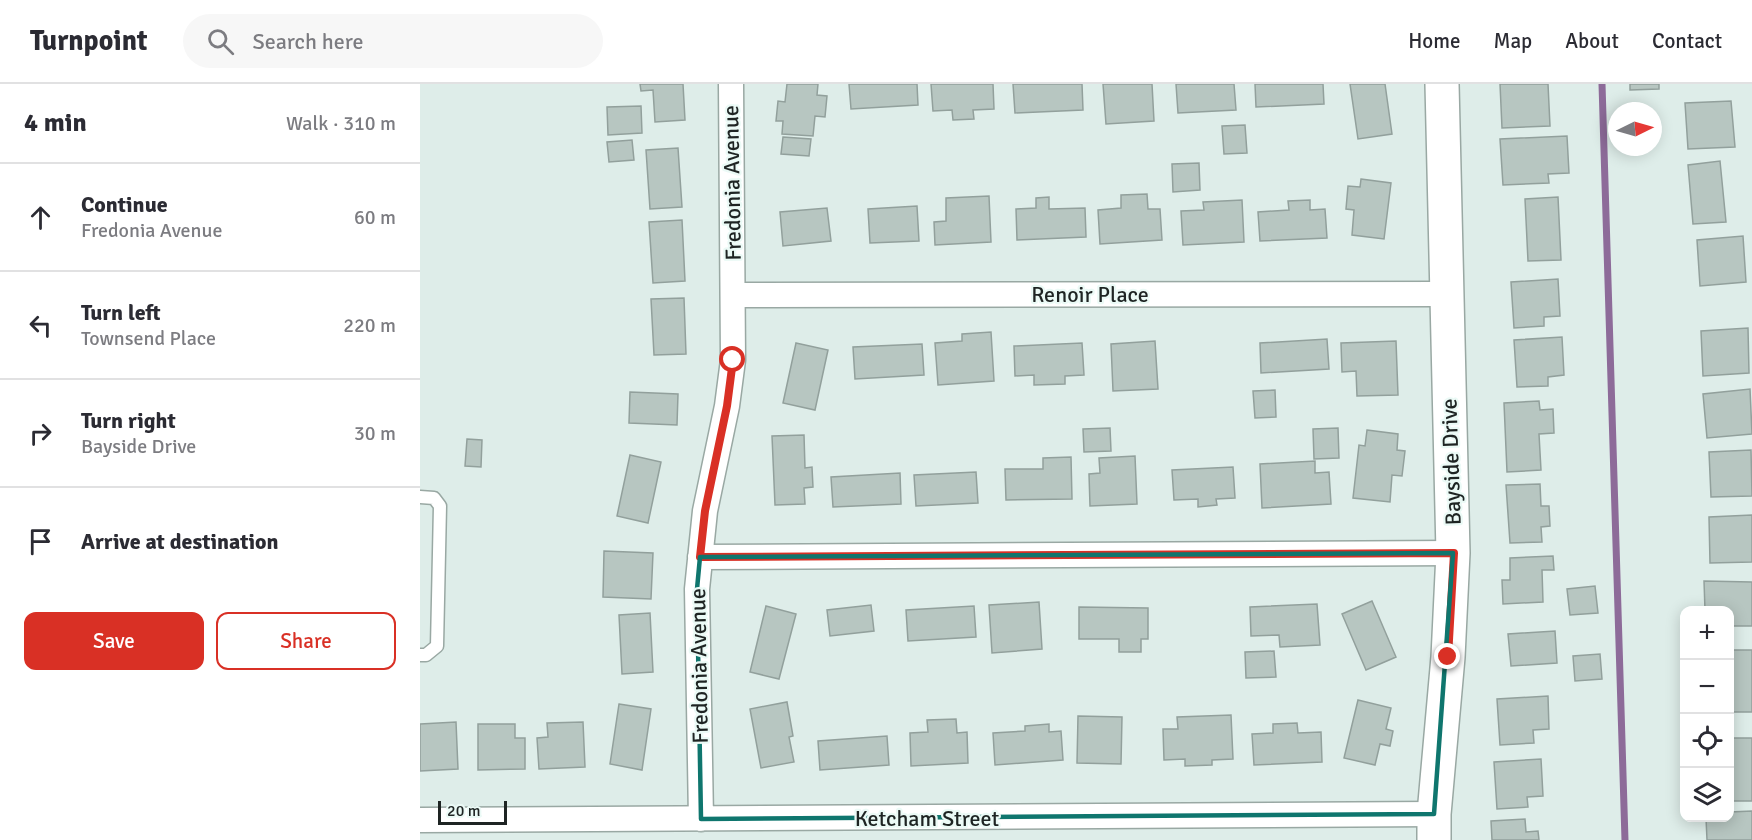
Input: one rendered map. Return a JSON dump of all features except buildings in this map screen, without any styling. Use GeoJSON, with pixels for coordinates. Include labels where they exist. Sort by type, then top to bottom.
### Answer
{"type":"FeatureCollection","features":[{"type":"Feature","properties":{"kind":"street","name":"Fredonia Avenue"},"geometry":{"type":"LineString","coordinates":[[701,819],[697,589],[705,511],[729,395],[733,360],[731,84]]}},
{"type":"Feature","properties":{"kind":"street","name":"Bayside Drive"},"geometry":{"type":"LineString","coordinates":[[1434,827],[1449,647],[1454,553],[1442,84]]}},
{"type":"Feature","properties":{"kind":"street","name":"Renoir Place"},"geometry":{"type":"LineString","coordinates":[[733,295],[1446,294]]}},
{"type":"Feature","properties":{"kind":"street"},"geometry":{"type":"LineString","coordinates":[[700,557],[1454,553]]}},
{"type":"Feature","properties":{"kind":"street","name":"Ketcham Street"},"geometry":{"type":"LineString","coordinates":[[420,820],[701,819],[1434,827]]}},
{"type":"Feature","properties":{"kind":"lane"},"geometry":{"type":"LineString","coordinates":[[420,497],[434,498],[440,506],[437,646],[426,655],[420,655]]}},
{"type":"Feature","properties":{"kind":"highlighted area"},"geometry":{"type":"Polygon","coordinates":[[[1453,553],[1434,814],[701,819],[697,589],[700,557],[1453,553]]]}},
{"type":"Feature","properties":{"kind":"waterway"},"geometry":{"type":"LineString","coordinates":[[1602,84],[1625,840]]}},
{"type":"Feature","properties":{"kind":"route"},"geometry":{"type":"LineString","coordinates":[[733,360],[727,406],[705,511],[700,557],[1454,553],[1448,657]]}}]}
